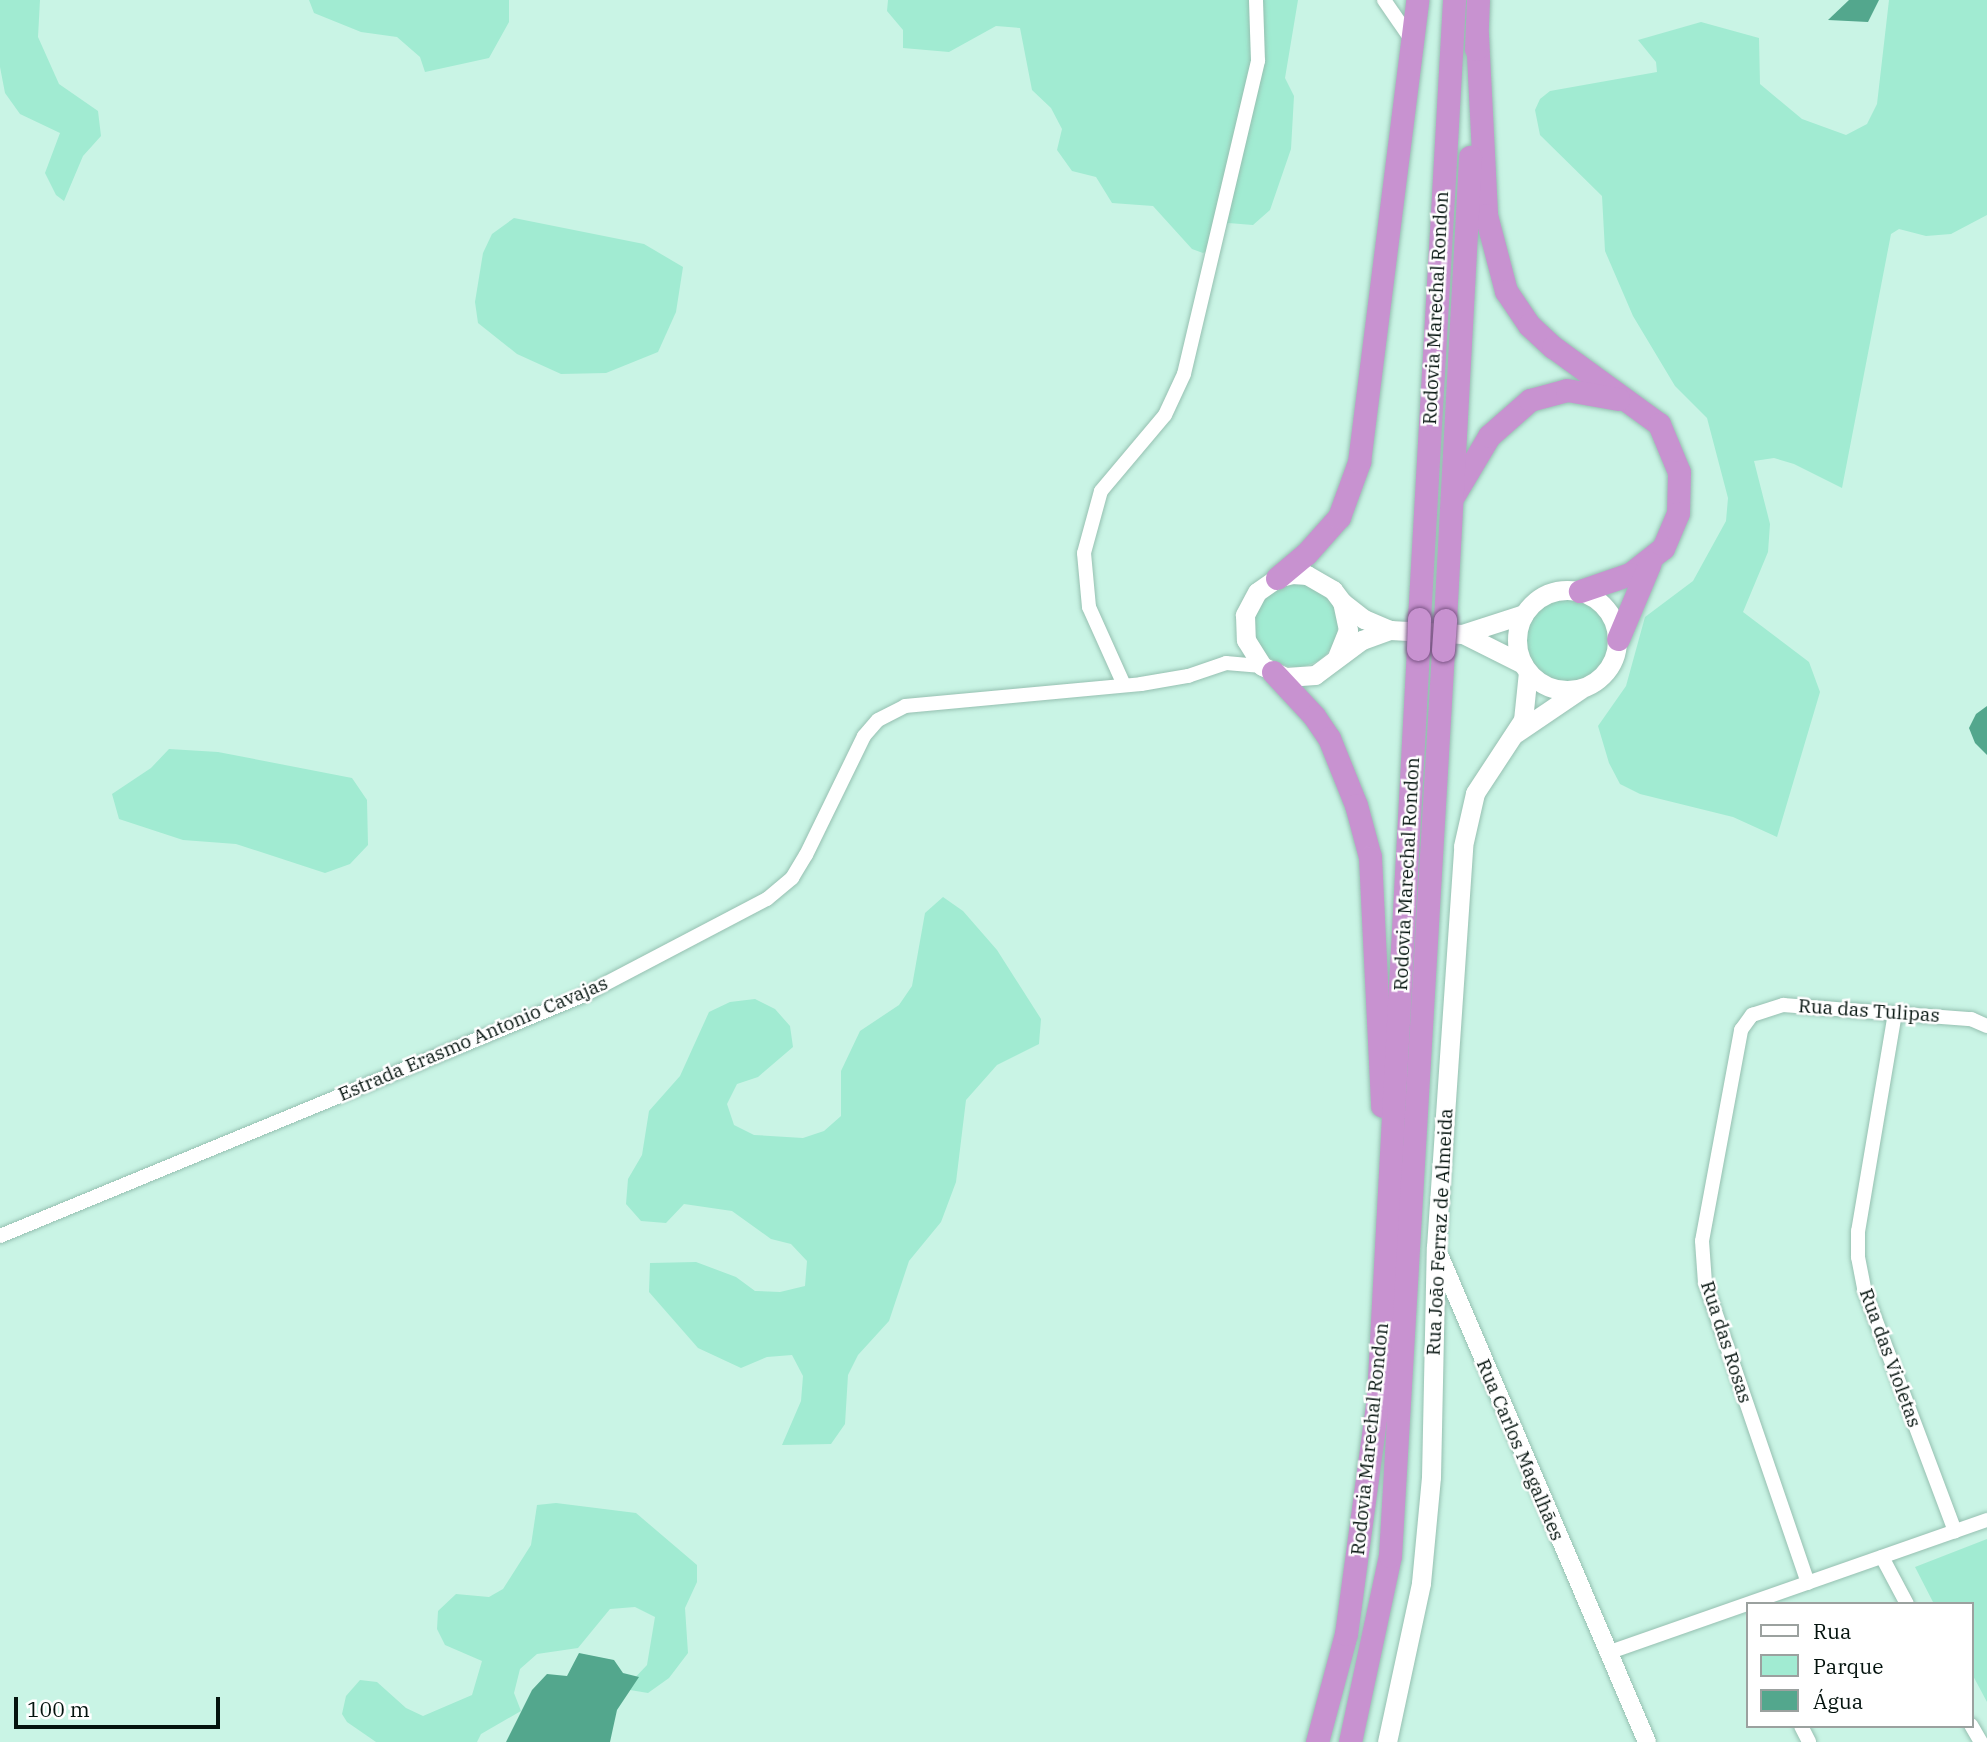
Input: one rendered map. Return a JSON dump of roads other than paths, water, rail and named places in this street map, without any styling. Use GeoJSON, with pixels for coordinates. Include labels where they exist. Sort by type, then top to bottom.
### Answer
{"type":"FeatureCollection","features":[{"type":"Feature","properties":{"kind":"highway"},"geometry":{"type":"LineString","coordinates":[[1277,578],[1306,554],[1339,517],[1359,462],[1417,0]]}},
{"type":"Feature","properties":{"kind":"highway","name":"Rodovia Marechal Rondon"},"geometry":{"type":"LineString","coordinates":[[1317,1742],[1346,1634],[1365,1516],[1391,1203],[1419,619],[1454,0]]}},
{"type":"Feature","properties":{"kind":"highway","name":"Rodovia Marechal Rondon"},"geometry":{"type":"LineString","coordinates":[[1350,1742],[1390,1556],[1443,650],[1453,627],[1449,507],[1478,0]]}},
{"type":"Feature","properties":{"kind":"highway"},"geometry":{"type":"LineString","coordinates":[[1477,35],[1486,215],[1506,291],[1529,325],[1553,347],[1639,405],[1668,439],[1679,472],[1678,513],[1671,533],[1651,560],[1618,639]]}},
{"type":"Feature","properties":{"kind":"highway"},"geometry":{"type":"LineString","coordinates":[[1449,507],[1489,436],[1530,400],[1548,392],[1587,391],[1639,405]]}},
{"type":"Feature","properties":{"kind":"highway"},"geometry":{"type":"LineString","coordinates":[[1580,591],[1630,575],[1651,560]]}},
{"type":"Feature","properties":{"kind":"highway"},"geometry":{"type":"LineString","coordinates":[[1268,669],[1314,716],[1329,738],[1356,804],[1370,857],[1383,1148],[1391,1203]]}},
{"type":"Feature","properties":{"kind":"main road"},"geometry":{"type":"LineString","coordinates":[[1391,630],[1364,619],[1321,581],[1292,574],[1277,578],[1250,603],[1246,639],[1268,669],[1308,676],[1362,640],[1391,630],[1453,627],[1524,614],[1555,591],[1580,591],[1607,609],[1618,639],[1608,670],[1582,688],[1553,688],[1525,668],[1453,627]]}},
{"type":"Feature","properties":{"kind":"main road"},"geometry":{"type":"LineString","coordinates":[[1337,657],[1348,630],[1342,602]]}},
{"type":"Feature","properties":{"kind":"main road"},"geometry":{"type":"LineString","coordinates":[[1524,614],[1517,639],[1525,668]]}},
{"type":"Feature","properties":{"kind":"main road","name":"Rua João Ferraz de Almeida"},"geometry":{"type":"LineString","coordinates":[[1387,1742],[1421,1583],[1431,1477],[1436,1247],[1467,820],[1489,766],[1515,733],[1527,705],[1525,668]]}},
{"type":"Feature","properties":{"kind":"main road","name":"Rua João Ferraz de Almeida"},"geometry":{"type":"LineString","coordinates":[[1515,733],[1582,688]]}},
{"type":"Feature","properties":{"kind":"street"},"geometry":{"type":"LineString","coordinates":[[1124,685],[1089,607],[1084,553],[1101,491],[1165,415],[1184,374],[1258,61],[1256,0]]}},
{"type":"Feature","properties":{"kind":"street"},"geometry":{"type":"LineString","coordinates":[[1384,0],[1413,43]]}},
{"type":"Feature","properties":{"kind":"street"},"geometry":{"type":"LineString","coordinates":[[1392,0],[1400,0]]}},
{"type":"Feature","properties":{"kind":"street"},"geometry":{"type":"LineString","coordinates":[[1226,663],[1246,639]]}},
{"type":"Feature","properties":{"kind":"street"},"geometry":{"type":"LineString","coordinates":[[1226,663],[1268,669]]}},
{"type":"Feature","properties":{"kind":"street","name":"Estrada Erasmo Antonio Cavajas"},"geometry":{"type":"LineString","coordinates":[[0,1236],[582,996],[767,899],[792,878],[806,855],[864,736],[878,720],[905,706],[1141,684],[1188,676],[1226,663]]}},
{"type":"Feature","properties":{"kind":"street","name":"Rua das Tulipas"},"geometry":{"type":"LineString","coordinates":[[1752,1015],[1783,1005],[1971,1019],[1987,1026]]}},
{"type":"Feature","properties":{"kind":"street","name":"Rua das Violetas"},"geometry":{"type":"LineString","coordinates":[[1895,1013],[1858,1231],[1858,1257],[1864,1289],[1955,1531]]}},
{"type":"Feature","properties":{"kind":"street","name":"Rua das Rosas"},"geometry":{"type":"LineString","coordinates":[[1752,1015],[1741,1030],[1702,1241],[1705,1283],[1808,1583]]}},
{"type":"Feature","properties":{"kind":"street","name":"Rua Carlos Magalhães"},"geometry":{"type":"LineString","coordinates":[[1436,1247],[1647,1742]]}},
{"type":"Feature","properties":{"kind":"street"},"geometry":{"type":"LineString","coordinates":[[1766,1602],[1808,1583],[1987,1520]]}},
{"type":"Feature","properties":{"kind":"street"},"geometry":{"type":"LineString","coordinates":[[1882,1557],[1906,1602]]}},
{"type":"Feature","properties":{"kind":"street"},"geometry":{"type":"LineString","coordinates":[[1607,1653],[1744,1612]]}},
{"type":"Feature","properties":{"kind":"water"},"geometry":{"type":"Polygon","coordinates":[[[1849,0],[1879,0],[1868,22],[1828,20],[1849,0]]]}},
{"type":"Feature","properties":{"kind":"water"},"geometry":{"type":"Polygon","coordinates":[[[1987,706],[1987,755],[1975,743],[1969,728],[1976,714],[1987,706]]]}},
{"type":"Feature","properties":{"kind":"water"},"geometry":{"type":"Polygon","coordinates":[[[579,1653],[614,1660],[623,1673],[639,1677],[617,1710],[610,1742],[506,1742],[532,1690],[547,1674],[567,1676],[579,1653]]]}}]}
